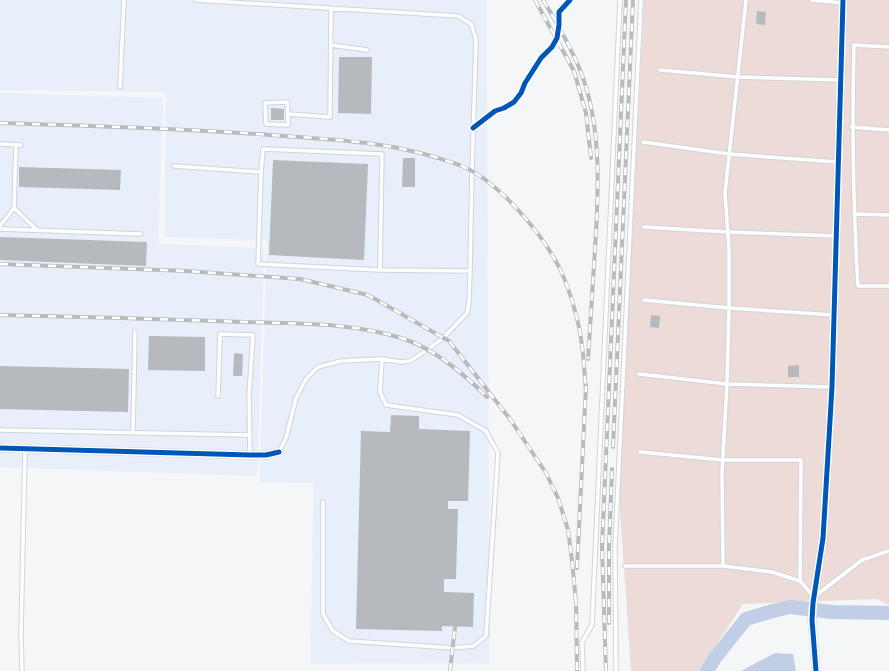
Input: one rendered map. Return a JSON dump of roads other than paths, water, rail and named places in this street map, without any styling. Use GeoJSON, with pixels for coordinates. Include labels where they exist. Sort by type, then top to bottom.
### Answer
{"type":"FeatureCollection","features":[{"type":"Feature","properties":{"kind":"street"},"geometry":{"type":"LineString","coordinates":[[816,671],[812,620],[813,600],[824,538],[832,387],[843,2]]}},
{"type":"Feature","properties":{"kind":"street"},"geometry":{"type":"LineString","coordinates":[[0,448],[25,450],[250,455],[266,455],[279,452]]}},
{"type":"Feature","properties":{"kind":"lane"},"geometry":{"type":"LineString","coordinates":[[120,87],[124,0]]}},
{"type":"Feature","properties":{"kind":"lane"},"geometry":{"type":"LineString","coordinates":[[196,0],[458,16],[471,24],[476,39],[469,302],[466,313],[455,326],[427,350],[410,361],[401,362],[382,359],[341,361],[318,367],[306,379],[296,398],[286,438],[279,452]]}},
{"type":"Feature","properties":{"kind":"lane"},"geometry":{"type":"LineString","coordinates":[[583,671],[582,642],[592,625],[620,0]]}},
{"type":"Feature","properties":{"kind":"lane"},"geometry":{"type":"LineString","coordinates":[[616,671],[615,548],[641,0]]}},
{"type":"Feature","properties":{"kind":"lane"},"geometry":{"type":"LineString","coordinates":[[723,566],[723,460],[729,308],[729,249],[725,193],[746,0]]}},
{"type":"Feature","properties":{"kind":"lane"},"geometry":{"type":"LineString","coordinates":[[812,0],[843,2]]}},
{"type":"Feature","properties":{"kind":"lane"},"geometry":{"type":"LineString","coordinates":[[288,114],[330,117],[331,8]]}},
{"type":"Feature","properties":{"kind":"lane"},"geometry":{"type":"LineString","coordinates":[[331,45],[367,50]]}},
{"type":"Feature","properties":{"kind":"lane"},"geometry":{"type":"LineString","coordinates":[[889,47],[854,45],[852,127],[854,214],[858,286],[889,286]]}},
{"type":"Feature","properties":{"kind":"lane"},"geometry":{"type":"LineString","coordinates":[[660,70],[738,77],[841,80]]}},
{"type":"Feature","properties":{"kind":"lane"},"geometry":{"type":"LineString","coordinates":[[287,102],[288,114],[288,125],[266,124],[265,103],[287,102]]}},
{"type":"Feature","properties":{"kind":"lane"},"geometry":{"type":"LineString","coordinates":[[852,127],[889,130]]}},
{"type":"Feature","properties":{"kind":"lane"},"geometry":{"type":"LineString","coordinates":[[642,142],[729,154],[838,162]]}},
{"type":"Feature","properties":{"kind":"lane"},"geometry":{"type":"LineString","coordinates":[[0,144],[21,145]]}},
{"type":"Feature","properties":{"kind":"lane"},"geometry":{"type":"LineString","coordinates":[[0,227],[14,208],[16,145]]}},
{"type":"Feature","properties":{"kind":"lane"},"geometry":{"type":"LineString","coordinates":[[380,270],[382,154],[263,149],[258,264],[380,270],[470,271]]}},
{"type":"Feature","properties":{"kind":"lane"},"geometry":{"type":"LineString","coordinates":[[174,166],[261,172]]}},
{"type":"Feature","properties":{"kind":"lane"},"geometry":{"type":"LineString","coordinates":[[14,208],[37,230]]}},
{"type":"Feature","properties":{"kind":"lane"},"geometry":{"type":"LineString","coordinates":[[854,214],[889,215]]}},
{"type":"Feature","properties":{"kind":"lane"},"geometry":{"type":"LineString","coordinates":[[0,227],[141,234]]}},
{"type":"Feature","properties":{"kind":"lane"},"geometry":{"type":"LineString","coordinates":[[644,227],[836,236]]}},
{"type":"Feature","properties":{"kind":"lane"},"geometry":{"type":"LineString","coordinates":[[644,300],[729,308],[834,315]]}},
{"type":"Feature","properties":{"kind":"lane"},"geometry":{"type":"LineString","coordinates":[[133,433],[135,332]]}},
{"type":"Feature","properties":{"kind":"lane"},"geometry":{"type":"LineString","coordinates":[[218,396],[220,334],[253,334],[249,395],[250,455]]}},
{"type":"Feature","properties":{"kind":"lane"},"geometry":{"type":"LineString","coordinates":[[323,502],[323,614],[333,631],[349,641],[453,648],[474,646],[486,636],[498,453],[486,431],[458,415],[386,405],[380,392],[382,359]]}},
{"type":"Feature","properties":{"kind":"lane"},"geometry":{"type":"LineString","coordinates":[[639,374],[727,384],[832,387]]}},
{"type":"Feature","properties":{"kind":"lane"},"geometry":{"type":"LineString","coordinates":[[0,430],[249,435]]}},
{"type":"Feature","properties":{"kind":"lane"},"geometry":{"type":"LineString","coordinates":[[22,671],[21,634],[25,450]]}},
{"type":"Feature","properties":{"kind":"lane"},"geometry":{"type":"LineString","coordinates":[[640,452],[723,460],[801,460],[800,581],[813,600],[862,560],[889,551]]}},
{"type":"Feature","properties":{"kind":"lane"},"geometry":{"type":"LineString","coordinates":[[625,566],[723,566],[772,572],[800,581]]}},
{"type":"Feature","properties":{"kind":"water"},"geometry":{"type":"Polygon","coordinates":[[[775,653],[793,654],[796,671],[741,671],[775,653]]]}},
{"type":"Feature","properties":{"kind":"waterway"},"geometry":{"type":"LineString","coordinates":[[707,671],[715,658],[746,619],[790,607],[832,612],[889,613]]}},
{"type":"Feature","properties":{"kind":"railway"},"geometry":{"type":"LineString","coordinates":[[535,0],[574,71],[586,113],[591,158]]}},
{"type":"Feature","properties":{"kind":"railway"},"geometry":{"type":"LineString","coordinates":[[543,0],[568,43],[580,70],[588,93],[593,116],[598,166],[598,191],[588,359]]}},
{"type":"Feature","properties":{"kind":"railway"},"geometry":{"type":"LineString","coordinates":[[606,671],[602,547],[626,0]]}},
{"type":"Feature","properties":{"kind":"railway"},"geometry":{"type":"LineString","coordinates":[[613,447],[633,0]]}},
{"type":"Feature","properties":{"kind":"railway"},"geometry":{"type":"LineString","coordinates":[[0,123],[202,131],[333,140],[375,144],[417,152],[462,166],[476,174],[505,196],[531,225],[560,269],[569,292],[578,324],[583,353],[586,392]]}},
{"type":"Feature","properties":{"kind":"railway"},"geometry":{"type":"LineString","coordinates":[[0,264],[187,271],[300,279],[368,295],[449,341],[510,419],[546,473],[558,498],[568,530],[576,603]]}},
{"type":"Feature","properties":{"kind":"railway"},"geometry":{"type":"LineString","coordinates":[[0,315],[304,324],[343,326],[362,329],[401,338],[425,348],[458,370],[487,397]]}},
{"type":"Feature","properties":{"kind":"railway"},"geometry":{"type":"LineString","coordinates":[[577,568],[586,386]]}},
{"type":"Feature","properties":{"kind":"railway"},"geometry":{"type":"LineString","coordinates":[[609,623],[609,547],[612,469]]}},
{"type":"Feature","properties":{"kind":"railway"},"geometry":{"type":"LineString","coordinates":[[576,598],[577,671]]}},
{"type":"Feature","properties":{"kind":"railway"},"geometry":{"type":"LineString","coordinates":[[450,671],[455,627]]}}]}
